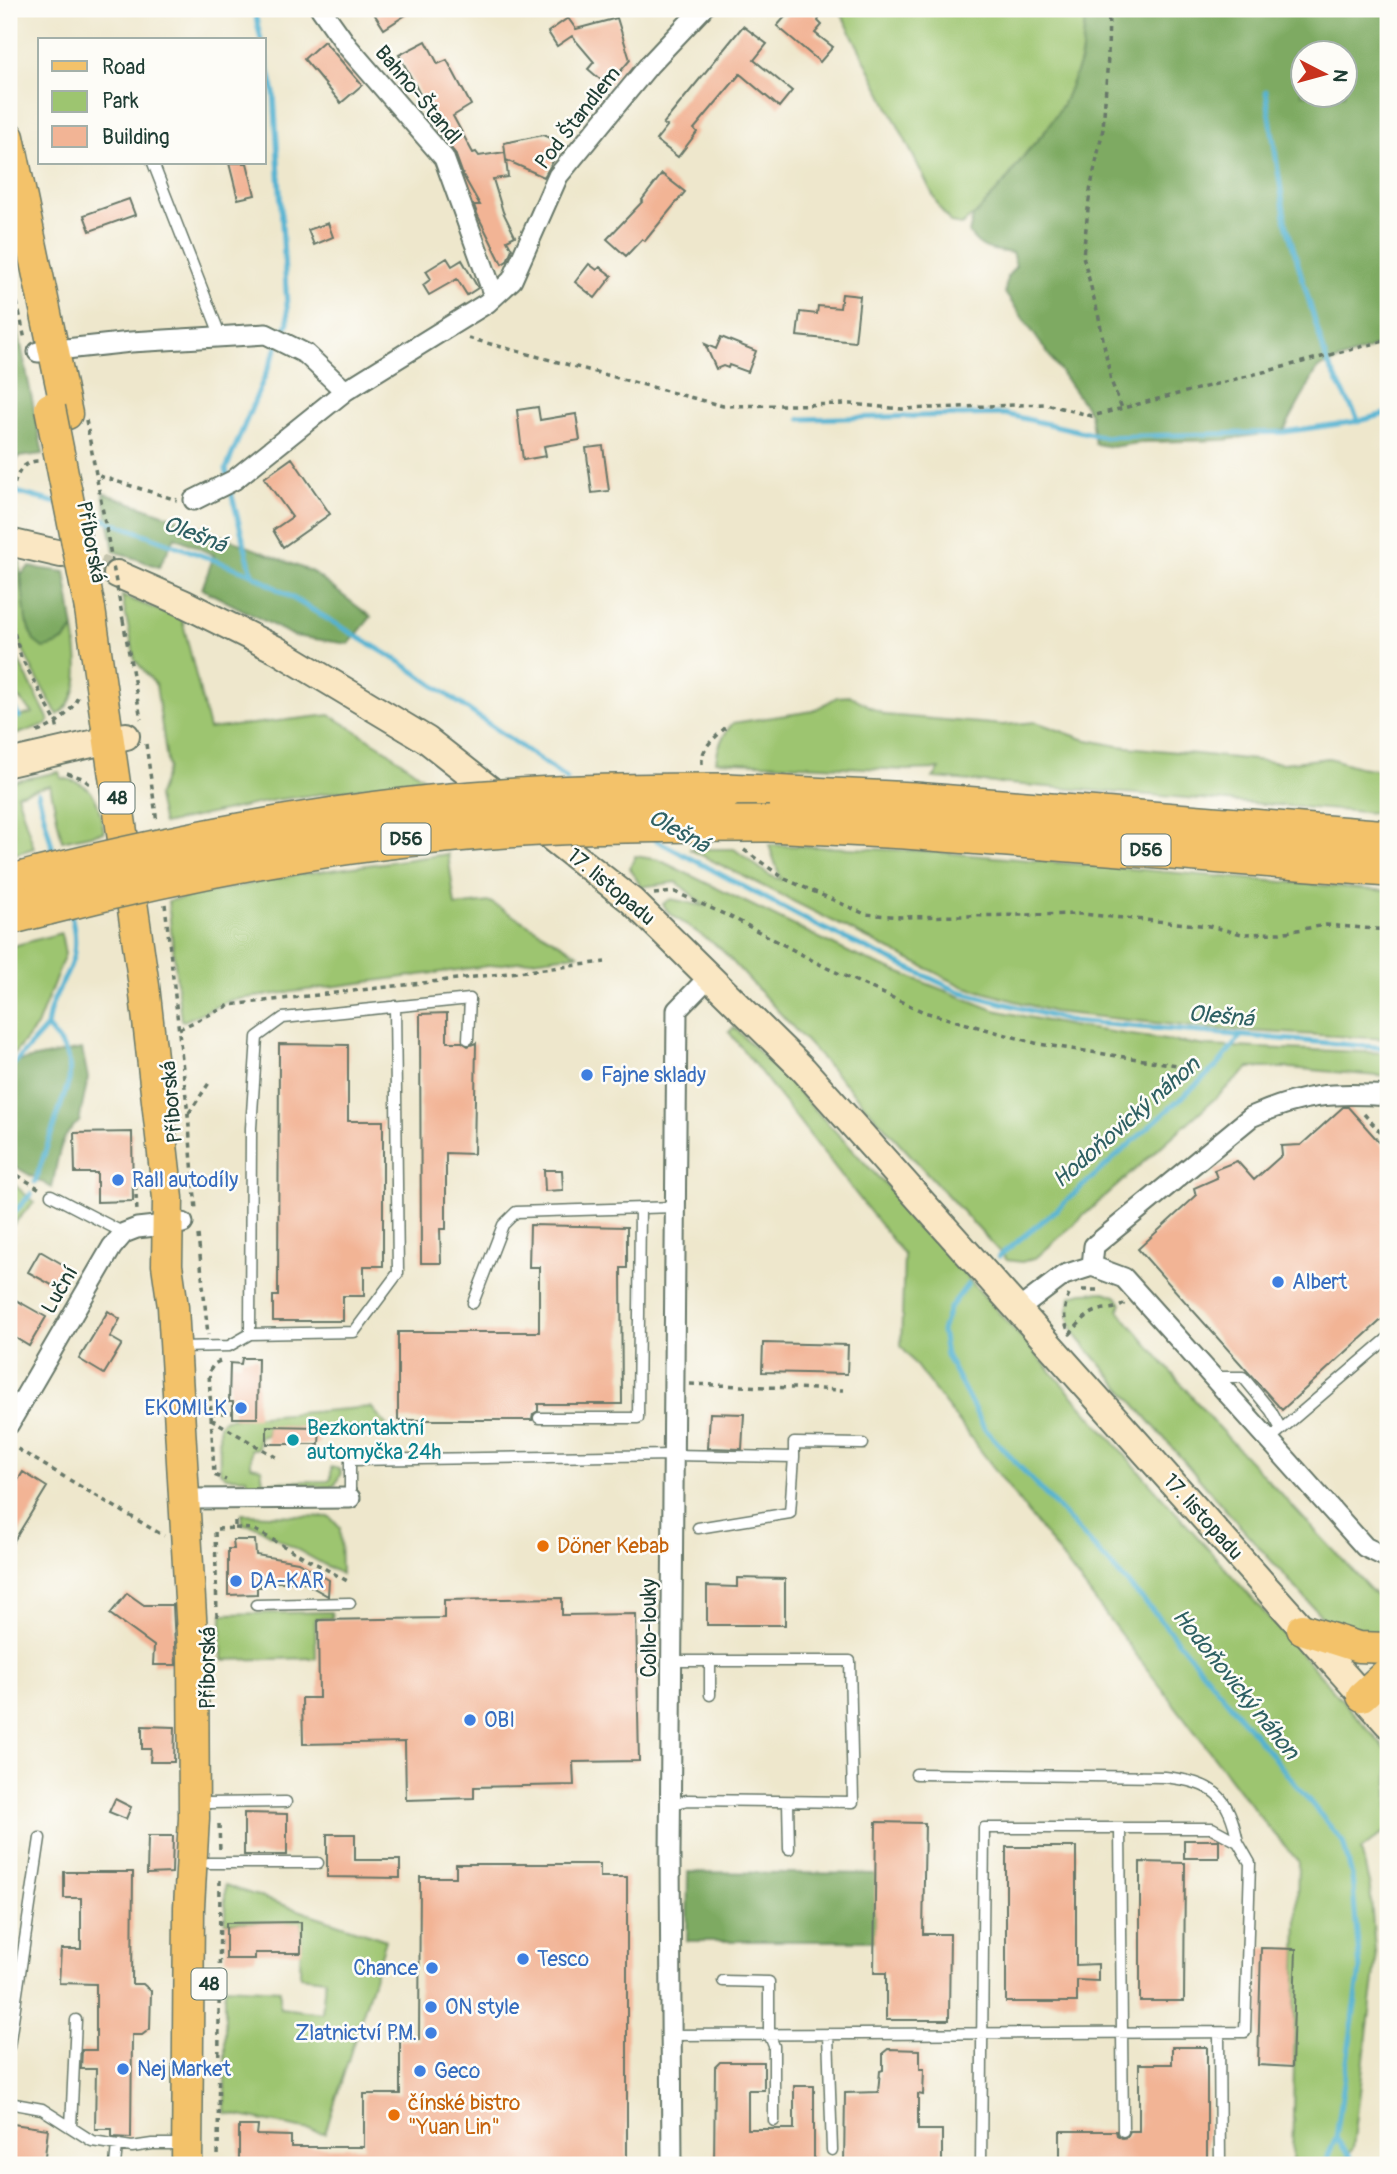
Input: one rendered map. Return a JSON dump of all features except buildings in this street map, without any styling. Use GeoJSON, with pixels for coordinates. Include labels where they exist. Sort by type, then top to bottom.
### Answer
{"type":"FeatureCollection","features":[{"type":"Feature","properties":{"kind":"highway","name":"D56"},"geometry":{"type":"LineString","coordinates":[[9,917],[32,889],[202,837],[368,810],[520,795],[727,791],[914,800],[1388,838]]}},
{"type":"Feature","properties":{"kind":"highway","name":"D56"},"geometry":{"type":"LineString","coordinates":[[32,889],[208,870],[372,843],[562,827],[769,824],[905,831],[1388,869]]}},
{"type":"Feature","properties":{"kind":"main road","name":"Příborská"},"geometry":{"type":"LineString","coordinates":[[9,136],[39,348]]}},
{"type":"Feature","properties":{"kind":"main road","name":"Příborská"},"geometry":{"type":"LineString","coordinates":[[9,216],[39,348],[68,414],[131,737],[144,986],[168,1198],[186,1223],[167,1265],[173,1307],[197,1353],[207,1606],[209,1863],[194,2158]]}},
{"type":"Feature","properties":{"kind":"main road"},"geometry":{"type":"LineString","coordinates":[[9,542],[61,554]]}},
{"type":"Feature","properties":{"kind":"main road","name":"17. listopadu"},"geometry":{"type":"LineString","coordinates":[[117,574],[183,603],[277,650],[427,740],[632,901],[803,1069],[1388,1724]]}},
{"type":"Feature","properties":{"kind":"main road"},"geometry":{"type":"LineString","coordinates":[[9,763],[65,761],[131,737]]}},
{"type":"Feature","properties":{"kind":"main road","name":"Příborská"},"geometry":{"type":"LineString","coordinates":[[194,2158],[189,1907],[194,1818],[193,1651],[201,1491]]}},
{"type":"Feature","properties":{"kind":"main road"},"geometry":{"type":"LineString","coordinates":[[1302,1629],[1359,1647],[1388,1648]]}},
{"type":"Feature","properties":{"kind":"main road"},"geometry":{"type":"LineString","coordinates":[[1362,1696],[1388,1672]]}},
{"type":"Feature","properties":{"kind":"street","name":"Bahno-Štandl"},"geometry":{"type":"LineString","coordinates":[[321,9],[348,47],[443,158],[494,296]]}},
{"type":"Feature","properties":{"kind":"street","name":"Pod Štandlem"},"geometry":{"type":"LineString","coordinates":[[194,500],[234,480],[345,391],[442,331],[494,296],[512,280],[558,176],[650,64],[702,9]]}},
{"type":"Feature","properties":{"kind":"street"},"geometry":{"type":"LineString","coordinates":[[39,348],[266,334],[306,354],[345,391]]}},
{"type":"Feature","properties":{"kind":"street","name":"Collo-louky"},"geometry":{"type":"LineString","coordinates":[[671,2165],[670,1805],[677,1010],[708,978]]}},
{"type":"Feature","properties":{"kind":"street"},"geometry":{"type":"LineString","coordinates":[[1092,1266],[1094,1246],[1251,1117],[1282,1103],[1344,1093],[1388,1096]]}},
{"type":"Feature","properties":{"kind":"street"},"geometry":{"type":"LineString","coordinates":[[131,1230],[186,1223]]}},
{"type":"Feature","properties":{"kind":"street","name":"Luční"},"geometry":{"type":"LineString","coordinates":[[9,1424],[112,1247],[131,1230]]}},
{"type":"Feature","properties":{"kind":"street"},"geometry":{"type":"LineString","coordinates":[[1018,1310],[1064,1275],[1092,1266],[1124,1278],[1212,1377],[1275,1434],[1365,1547],[1388,1558]]}},
{"type":"Feature","properties":{"kind":"street"},"geometry":{"type":"LineString","coordinates":[[201,1491],[350,1497]]}},
{"type":"Feature","properties":{"kind":"lane"},"geometry":{"type":"LineString","coordinates":[[153,164],[220,337]]}},
{"type":"Feature","properties":{"kind":"lane"},"geometry":{"type":"LineString","coordinates":[[250,1334],[251,1128],[257,1037],[283,1018],[470,999],[468,1039]]}},
{"type":"Feature","properties":{"kind":"lane"},"geometry":{"type":"LineString","coordinates":[[197,1353],[229,1346],[250,1334],[354,1332],[398,1273],[395,1006]]}},
{"type":"Feature","properties":{"kind":"lane"},"geometry":{"type":"LineString","coordinates":[[51,1195],[131,1230]]}},
{"type":"Feature","properties":{"kind":"lane"},"geometry":{"type":"LineString","coordinates":[[473,1303],[503,1225],[516,1212],[676,1207]]}},
{"type":"Feature","properties":{"kind":"lane"},"geometry":{"type":"LineString","coordinates":[[539,1418],[638,1418],[640,1208]]}},
{"type":"Feature","properties":{"kind":"lane"},"geometry":{"type":"LineString","coordinates":[[1275,1434],[1388,1338]]}},
{"type":"Feature","properties":{"kind":"lane"},"geometry":{"type":"LineString","coordinates":[[698,1528],[790,1513],[794,1443],[863,1444]]}},
{"type":"Feature","properties":{"kind":"lane"},"geometry":{"type":"LineString","coordinates":[[350,1497],[350,1460],[673,1455],[794,1457]]}},
{"type":"Feature","properties":{"kind":"lane"},"geometry":{"type":"LineString","coordinates":[[256,1605],[350,1603]]}},
{"type":"Feature","properties":{"kind":"lane"},"geometry":{"type":"LineString","coordinates":[[670,1805],[687,1800],[853,1802],[850,1661],[671,1661]]}},
{"type":"Feature","properties":{"kind":"lane"},"geometry":{"type":"LineString","coordinates":[[710,1661],[710,1695]]}},
{"type":"Feature","properties":{"kind":"lane"},"geometry":{"type":"LineString","coordinates":[[671,2035],[1245,2032],[1250,1863],[1238,1842],[1233,1816],[1224,1800],[1194,1781],[1165,1777],[916,1774]]}},
{"type":"Feature","properties":{"kind":"lane"},"geometry":{"type":"LineString","coordinates":[[209,1803],[286,1802]]}},
{"type":"Feature","properties":{"kind":"lane"},"geometry":{"type":"LineString","coordinates":[[788,1802],[789,1849]]}},
{"type":"Feature","properties":{"kind":"lane"},"geometry":{"type":"LineString","coordinates":[[981,2165],[984,1828],[1212,1828],[1238,1842]]}},
{"type":"Feature","properties":{"kind":"lane"},"geometry":{"type":"LineString","coordinates":[[1120,1828],[1124,2131]]}},
{"type":"Feature","properties":{"kind":"lane"},"geometry":{"type":"LineString","coordinates":[[9,2047],[40,1838]]}},
{"type":"Feature","properties":{"kind":"lane"},"geometry":{"type":"LineString","coordinates":[[209,1863],[318,1863]]}},
{"type":"Feature","properties":{"kind":"lane"},"geometry":{"type":"LineString","coordinates":[[723,1981],[769,1982],[769,2035],[775,2046],[774,2121]]}},
{"type":"Feature","properties":{"kind":"lane"},"geometry":{"type":"LineString","coordinates":[[71,2127],[76,2020]]}},
{"type":"Feature","properties":{"kind":"lane"},"geometry":{"type":"LineString","coordinates":[[1219,2032],[1220,2165]]}},
{"type":"Feature","properties":{"kind":"lane"},"geometry":{"type":"LineString","coordinates":[[828,2034],[832,2150]]}},
{"type":"Feature","properties":{"kind":"lane"},"geometry":{"type":"LineString","coordinates":[[9,2103],[42,2109],[92,2141],[132,2147],[152,2144],[194,2158]]}},
{"type":"Feature","properties":{"kind":"lane"},"geometry":{"type":"LineString","coordinates":[[115,2165],[117,2145]]}},
{"type":"Feature","properties":{"kind":"path"},"geometry":{"type":"LineString","coordinates":[[1109,9],[1102,129],[1090,191],[1083,256],[1111,381],[1122,408]]}},
{"type":"Feature","properties":{"kind":"path"},"geometry":{"type":"LineString","coordinates":[[9,263],[39,348]]}},
{"type":"Feature","properties":{"kind":"path"},"geometry":{"type":"LineString","coordinates":[[442,331],[723,406],[852,404],[902,409],[1046,404],[1092,416],[1388,341]]}},
{"type":"Feature","properties":{"kind":"path"},"geometry":{"type":"LineString","coordinates":[[68,414],[131,737],[157,825]]}},
{"type":"Feature","properties":{"kind":"path"},"geometry":{"type":"LineString","coordinates":[[9,503],[20,468],[30,461],[43,461]]}},
{"type":"Feature","properties":{"kind":"path"},"geometry":{"type":"LineString","coordinates":[[99,476],[177,500],[194,500]]}},
{"type":"Feature","properties":{"kind":"path"},"geometry":{"type":"LineString","coordinates":[[9,614],[21,657],[56,722],[65,761]]}},
{"type":"Feature","properties":{"kind":"path"},"geometry":{"type":"LineString","coordinates":[[29,735],[49,728],[69,712],[79,694]]}},
{"type":"Feature","properties":{"kind":"path"},"geometry":{"type":"LineString","coordinates":[[702,766],[706,746],[725,728]]}},
{"type":"Feature","properties":{"kind":"path"},"geometry":{"type":"LineString","coordinates":[[739,847],[785,879],[865,914],[901,917],[1082,914],[1209,926],[1242,934],[1280,933],[1326,925],[1388,930]]}},
{"type":"Feature","properties":{"kind":"path"},"geometry":{"type":"LineString","coordinates":[[164,891],[188,1115],[186,1223],[197,1353],[211,1413],[201,1491]]}},
{"type":"Feature","properties":{"kind":"path"},"geometry":{"type":"LineString","coordinates":[[632,901],[651,894],[675,892],[735,919],[827,968],[924,1012],[1039,1044],[1190,1067]]}},
{"type":"Feature","properties":{"kind":"path"},"geometry":{"type":"LineString","coordinates":[[179,1029],[230,1005],[605,962]]}},
{"type":"Feature","properties":{"kind":"path"},"geometry":{"type":"LineString","coordinates":[[188,1115],[211,1080]]}},
{"type":"Feature","properties":{"kind":"path"},"geometry":{"type":"LineString","coordinates":[[1344,1093],[1388,1141]]}},
{"type":"Feature","properties":{"kind":"path"},"geometry":{"type":"LineString","coordinates":[[9,1170],[51,1195]]}},
{"type":"Feature","properties":{"kind":"path"},"geometry":{"type":"LineString","coordinates":[[131,1230],[135,1175]]}},
{"type":"Feature","properties":{"kind":"path"},"geometry":{"type":"LineString","coordinates":[[1102,1290],[1071,1293],[1065,1306],[1066,1326],[1070,1334],[1087,1316],[1099,1310],[1118,1309],[1127,1302],[1119,1295]]}},
{"type":"Feature","properties":{"kind":"path"},"geometry":{"type":"LineString","coordinates":[[197,1353],[214,1364],[226,1359]]}},
{"type":"Feature","properties":{"kind":"path"},"geometry":{"type":"LineString","coordinates":[[674,1384],[843,1390]]}},
{"type":"Feature","properties":{"kind":"path"},"geometry":{"type":"LineString","coordinates":[[211,1413],[233,1413]]}},
{"type":"Feature","properties":{"kind":"path"},"geometry":{"type":"LineString","coordinates":[[211,1419],[279,1459]]}},
{"type":"Feature","properties":{"kind":"path"},"geometry":{"type":"LineString","coordinates":[[9,1444],[163,1535],[168,1542]]}},
{"type":"Feature","properties":{"kind":"path"},"geometry":{"type":"LineString","coordinates":[[235,1528],[253,1529],[351,1583]]}},
{"type":"Feature","properties":{"kind":"green space"},"geometry":{"type":"Polygon","coordinates":[[[839,9],[1086,9],[1080,59],[1062,106],[996,192],[980,210],[961,225],[951,223],[939,207],[839,9]]]}},
{"type":"Feature","properties":{"kind":"green space"},"geometry":{"type":"Polygon","coordinates":[[[1086,9],[1388,9],[1388,342],[1318,368],[1284,430],[1225,440],[1144,442],[1112,447],[1095,444],[1090,413],[1005,293],[1007,277],[1016,266],[1012,253],[983,246],[969,233],[973,217],[1006,181],[1045,132],[1063,104],[1081,60],[1086,9]]]}},
{"type":"Feature","properties":{"kind":"green space"},"geometry":{"type":"Polygon","coordinates":[[[9,285],[43,454],[19,457],[9,470],[9,285]]]}},
{"type":"Feature","properties":{"kind":"green space"},"geometry":{"type":"Polygon","coordinates":[[[103,493],[189,523],[312,572],[371,617],[349,644],[294,636],[202,589],[214,555],[175,537],[159,567],[114,551],[103,493]]]}},
{"type":"Feature","properties":{"kind":"green space"},"geometry":{"type":"Polygon","coordinates":[[[9,559],[20,562],[21,589],[64,641],[74,629],[78,663],[76,686],[67,706],[58,715],[27,659],[15,629],[8,593],[9,559]]]}},
{"type":"Feature","properties":{"kind":"green space"},"geometry":{"type":"Polygon","coordinates":[[[29,567],[65,572],[74,629],[53,646],[43,648],[34,641],[26,621],[21,575],[29,567]]]}},
{"type":"Feature","properties":{"kind":"green space"},"geometry":{"type":"Polygon","coordinates":[[[122,596],[182,619],[209,729],[330,715],[382,747],[426,780],[275,800],[163,824],[157,797],[168,768],[156,685],[135,660],[122,596]]]}},
{"type":"Feature","properties":{"kind":"green space"},"geometry":{"type":"Polygon","coordinates":[[[9,629],[16,656],[49,720],[47,724],[9,737],[9,719],[33,713],[9,688],[9,629]]]}},
{"type":"Feature","properties":{"kind":"green space"},"geometry":{"type":"Polygon","coordinates":[[[851,696],[885,715],[1003,725],[1036,722],[1083,739],[1118,746],[1283,763],[1329,758],[1359,767],[1388,771],[1388,814],[933,778],[940,769],[906,770],[716,761],[722,740],[733,723],[813,711],[837,697],[851,696]]]}},
{"type":"Feature","properties":{"kind":"green space"},"geometry":{"type":"Polygon","coordinates":[[[59,772],[61,778],[82,784],[93,795],[100,811],[104,832],[62,841],[50,785],[17,794],[34,848],[9,856],[9,782],[59,772]]]}},
{"type":"Feature","properties":{"kind":"green space"},"geometry":{"type":"Polygon","coordinates":[[[769,845],[924,851],[1388,891],[1388,1039],[1213,1029],[1054,1012],[962,986],[689,849],[734,849],[769,875],[781,880],[769,845]]]}},
{"type":"Feature","properties":{"kind":"green space"},"geometry":{"type":"Polygon","coordinates":[[[448,854],[455,906],[490,902],[578,954],[231,1000],[181,1020],[168,901],[295,875],[448,854]]]}},
{"type":"Feature","properties":{"kind":"green space"},"geometry":{"type":"Polygon","coordinates":[[[635,856],[659,860],[852,954],[994,1010],[1070,1026],[1206,1046],[1388,1053],[1388,1077],[1290,1068],[1249,1068],[1037,1257],[1022,1262],[1007,1260],[720,948],[669,913],[663,904],[671,899],[704,906],[677,882],[641,887],[630,868],[635,856]]]}},
{"type":"Feature","properties":{"kind":"green space"},"geometry":{"type":"Polygon","coordinates":[[[61,933],[65,954],[37,1026],[9,1060],[9,947],[61,933]]]}},
{"type":"Feature","properties":{"kind":"green space"},"geometry":{"type":"Polygon","coordinates":[[[734,1027],[892,1192],[1388,1752],[1388,1829],[1361,1850],[1370,1888],[1376,1963],[1353,2148],[1343,2165],[1292,2165],[1298,1861],[1259,1816],[901,1346],[904,1255],[729,1032],[734,1027]]]}},
{"type":"Feature","properties":{"kind":"green space"},"geometry":{"type":"Polygon","coordinates":[[[82,1049],[88,1078],[79,1122],[63,1143],[52,1188],[9,1163],[9,1063],[82,1049]]]}},
{"type":"Feature","properties":{"kind":"green space"},"geometry":{"type":"Polygon","coordinates":[[[9,1180],[34,1202],[9,1229],[9,1180]]]}},
{"type":"Feature","properties":{"kind":"green space"},"geometry":{"type":"Polygon","coordinates":[[[1104,1292],[1116,1296],[1122,1303],[1118,1310],[1217,1426],[1383,1603],[1388,1601],[1388,1632],[1362,1634],[1337,1626],[1322,1617],[1078,1338],[1069,1318],[1071,1296],[1104,1292]]]}},
{"type":"Feature","properties":{"kind":"green space"},"geometry":{"type":"Polygon","coordinates":[[[371,1407],[394,1434],[320,1435],[319,1427],[267,1427],[267,1435],[259,1437],[258,1449],[251,1449],[251,1466],[261,1468],[263,1482],[328,1481],[331,1479],[331,1467],[339,1469],[341,1473],[335,1485],[248,1484],[247,1478],[226,1477],[220,1472],[219,1424],[225,1419],[371,1407]]]}},
{"type":"Feature","properties":{"kind":"green space"},"geometry":{"type":"Polygon","coordinates":[[[242,1514],[330,1517],[340,1528],[341,1574],[255,1526],[243,1524],[242,1514]]]}},
{"type":"Feature","properties":{"kind":"green space"},"geometry":{"type":"Polygon","coordinates":[[[331,1612],[332,1618],[315,1618],[316,1658],[222,1660],[222,1614],[331,1612]]]}},
{"type":"Feature","properties":{"kind":"green space"},"geometry":{"type":"Polygon","coordinates":[[[688,1872],[876,1874],[875,1941],[687,1941],[688,1872]]]}},
{"type":"Feature","properties":{"kind":"green space"},"geometry":{"type":"Polygon","coordinates":[[[225,1885],[386,1940],[325,2133],[225,2113],[225,1987],[280,1990],[280,2008],[322,2013],[325,1979],[300,1976],[301,1923],[225,1922],[225,1885]]]}},
{"type":"Feature","properties":{"kind":"waterway"},"geometry":{"type":"LineString","coordinates":[[254,9],[261,38]]}},
{"type":"Feature","properties":{"kind":"waterway"},"geometry":{"type":"LineString","coordinates":[[266,59],[274,92],[288,322],[282,336]]}},
{"type":"Feature","properties":{"kind":"waterway"},"geometry":{"type":"LineString","coordinates":[[1266,91],[1286,223],[1327,362],[1359,421]]}},
{"type":"Feature","properties":{"kind":"waterway"},"geometry":{"type":"LineString","coordinates":[[228,478],[226,469],[278,345]]}},
{"type":"Feature","properties":{"kind":"waterway"},"geometry":{"type":"LineString","coordinates":[[800,419],[1004,414],[1105,437],[1284,432],[1359,421],[1388,413]]}},
{"type":"Feature","properties":{"kind":"waterway"},"geometry":{"type":"LineString","coordinates":[[230,488],[252,574]]}},
{"type":"Feature","properties":{"kind":"waterway","name":"Olešná"},"geometry":{"type":"LineString","coordinates":[[9,490],[60,504]]}},
{"type":"Feature","properties":{"kind":"waterway","name":"Olešná"},"geometry":{"type":"LineString","coordinates":[[79,510],[252,574],[402,663],[567,779]]}},
{"type":"Feature","properties":{"kind":"waterway"},"geometry":{"type":"LineString","coordinates":[[9,699],[19,717]]}},
{"type":"Feature","properties":{"kind":"waterway"},"geometry":{"type":"LineString","coordinates":[[38,793],[55,858]]}},
{"type":"Feature","properties":{"kind":"waterway","name":"Olešná"},"geometry":{"type":"LineString","coordinates":[[656,840],[816,925],[958,991],[1069,1021],[1388,1048]]}},
{"type":"Feature","properties":{"kind":"waterway"},"geometry":{"type":"LineString","coordinates":[[35,1182],[69,1081],[68,1058],[47,1027],[50,1011],[74,950],[71,915]]}},
{"type":"Feature","properties":{"kind":"waterway"},"geometry":{"type":"LineString","coordinates":[[9,1069],[47,1027]]}},
{"type":"Feature","properties":{"kind":"waterway","name":"Hodoňovický náhon"},"geometry":{"type":"LineString","coordinates":[[999,1256],[1055,1211],[1217,1066],[1240,1037]]}},
{"type":"Feature","properties":{"kind":"waterway"},"geometry":{"type":"LineString","coordinates":[[9,1218],[31,1194]]}},
{"type":"Feature","properties":{"kind":"waterway","name":"Hodoňovický náhon"},"geometry":{"type":"LineString","coordinates":[[968,1284],[949,1309],[942,1331],[946,1355],[984,1428],[1154,1612],[1343,1842],[1352,1876],[1360,1970],[1336,2138],[1324,2165]]}},
{"type":"Feature","properties":{"kind":"waterway"},"geometry":{"type":"LineString","coordinates":[[1336,2138],[1356,2165]]}},
{"type":"Feature","properties":{"kind":"tunnel"},"geometry":{"type":"LineString","coordinates":[[62,555],[117,574]]}},
{"type":"Feature","properties":{"kind":"place","name":"Fajne sklady"},"geometry":{"type":"Point","coordinates":[587,1075]}},
{"type":"Feature","properties":{"kind":"place","name":"Rall autodíly"},"geometry":{"type":"Point","coordinates":[118,1180]}},
{"type":"Feature","properties":{"kind":"place","name":"Albert"},"geometry":{"type":"Point","coordinates":[1278,1282]}},
{"type":"Feature","properties":{"kind":"place","name":"EKOMILK"},"geometry":{"type":"Point","coordinates":[241,1408]}},
{"type":"Feature","properties":{"kind":"place","name":"Bezkontaktní automyčka 24h"},"geometry":{"type":"Point","coordinates":[293,1440]}},
{"type":"Feature","properties":{"kind":"place","name":"Döner Kebab"},"geometry":{"type":"Point","coordinates":[543,1546]}},
{"type":"Feature","properties":{"kind":"place","name":"DA-KAR"},"geometry":{"type":"Point","coordinates":[236,1581]}},
{"type":"Feature","properties":{"kind":"place","name":"OBI"},"geometry":{"type":"Point","coordinates":[470,1720]}},
{"type":"Feature","properties":{"kind":"place","name":"Tesco"},"geometry":{"type":"Point","coordinates":[523,1959]}},
{"type":"Feature","properties":{"kind":"place","name":"Chance"},"geometry":{"type":"Point","coordinates":[432,1968]}},
{"type":"Feature","properties":{"kind":"place","name":"ON style"},"geometry":{"type":"Point","coordinates":[431,2007]}},
{"type":"Feature","properties":{"kind":"place","name":"Zlatnictví P.M."},"geometry":{"type":"Point","coordinates":[431,2033]}},
{"type":"Feature","properties":{"kind":"place","name":"Nej Market"},"geometry":{"type":"Point","coordinates":[123,2069]}},
{"type":"Feature","properties":{"kind":"place","name":"Geco"},"geometry":{"type":"Point","coordinates":[420,2071]}},
{"type":"Feature","properties":{"kind":"place","name":"čínské bistro \"Yuan Lin\""},"geometry":{"type":"Point","coordinates":[394,2115]}}]}
